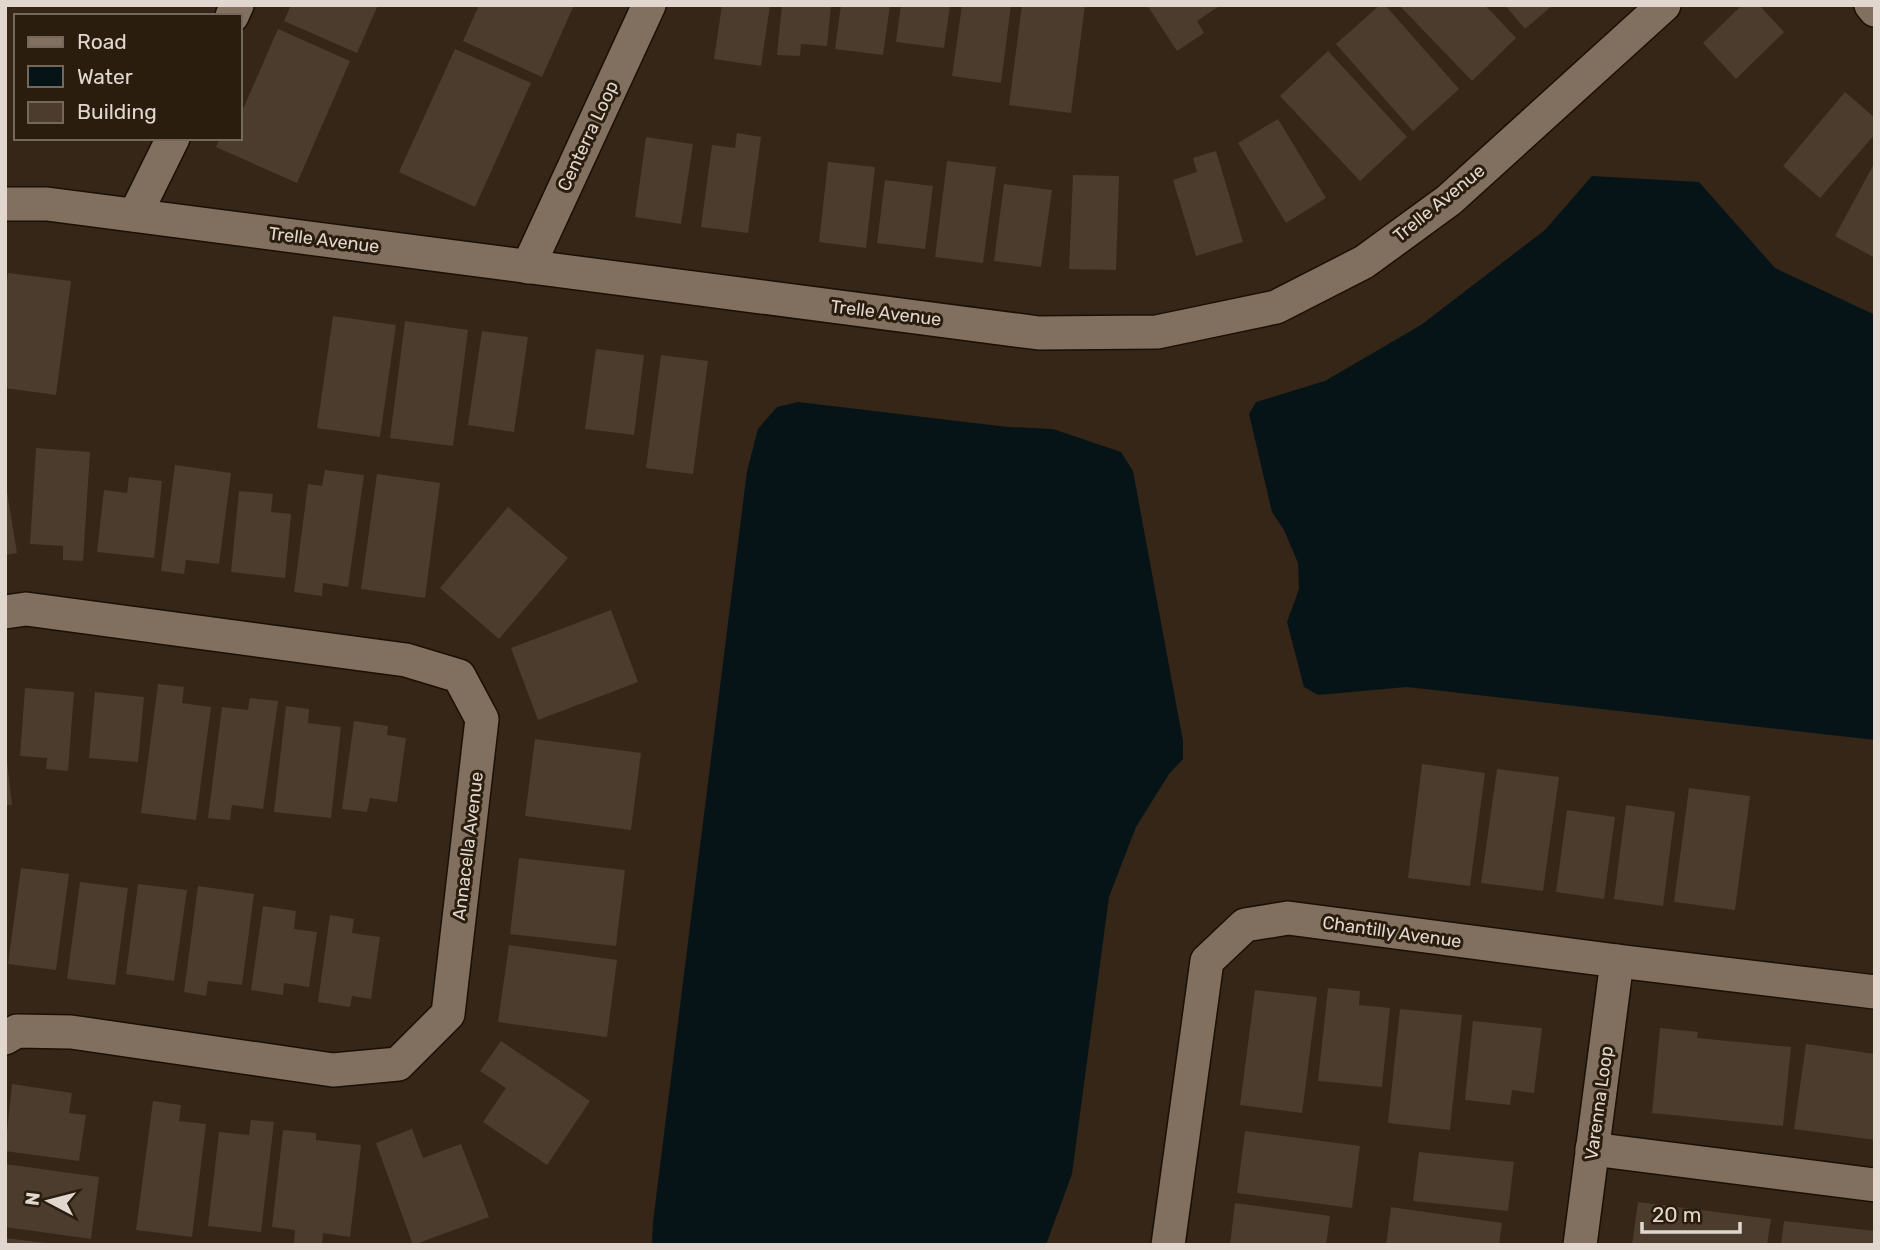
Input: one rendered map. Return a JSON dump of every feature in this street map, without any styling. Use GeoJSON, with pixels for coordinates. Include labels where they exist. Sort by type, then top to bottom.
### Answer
{"type":"FeatureCollection","features":[{"type":"Feature","properties":{"kind":"street","name":"Centerra Loop"},"geometry":{"type":"LineString","coordinates":[[528,267],[649,5]]}},
{"type":"Feature","properties":{"kind":"street","name":"Trelle Avenue"},"geometry":{"type":"LineString","coordinates":[[5,204],[47,204],[1039,333],[1157,332],[1276,307],[1363,262],[1449,200],[1664,5]]}},
{"type":"Feature","properties":{"kind":"street"},"geometry":{"type":"LineString","coordinates":[[1871,5],[1875,10]]}},
{"type":"Feature","properties":{"kind":"street"},"geometry":{"type":"LineString","coordinates":[[135,215],[172,140]]}},
{"type":"Feature","properties":{"kind":"street","name":"Annacella Avenue"},"geometry":{"type":"LineString","coordinates":[[5,612],[26,609],[405,660],[459,676],[482,719],[448,1014],[398,1064],[334,1070],[71,1032],[17,1031],[5,1038]]}},
{"type":"Feature","properties":{"kind":"street","name":"Chantilly Avenue"},"geometry":{"type":"LineString","coordinates":[[1168,1245],[1207,961],[1245,925],[1288,918],[1875,992]]}},
{"type":"Feature","properties":{"kind":"street","name":"Varenna Loop"},"geometry":{"type":"LineString","coordinates":[[1580,1245],[1617,961]]}},
{"type":"Feature","properties":{"kind":"street"},"geometry":{"type":"LineString","coordinates":[[1592,1149],[1875,1185]]}},
{"type":"Feature","properties":{"kind":"water"},"geometry":{"type":"Polygon","coordinates":[[[1592,176],[1699,182],[1775,268],[1875,315],[1875,740],[1407,687],[1318,695],[1304,687],[1287,622],[1299,589],[1298,563],[1284,530],[1272,512],[1249,414],[1256,402],[1325,381],[1421,325],[1545,230],[1592,176]]]}},
{"type":"Feature","properties":{"kind":"water"},"geometry":{"type":"Polygon","coordinates":[[[798,402],[1008,427],[1053,429],[1121,452],[1133,471],[1183,741],[1183,759],[1169,774],[1136,827],[1109,897],[1072,1174],[1046,1245],[652,1245],[747,471],[758,429],[777,407],[798,402]]]}},
{"type":"Feature","properties":{"kind":"building"},"geometry":{"type":"Polygon","coordinates":[[[291,5],[378,5],[357,53],[284,21],[291,5]]]}},
{"type":"Feature","properties":{"kind":"building"},"geometry":{"type":"Polygon","coordinates":[[[479,5],[574,5],[542,77],[463,41],[479,5]]]}},
{"type":"Feature","properties":{"kind":"building"},"geometry":{"type":"Polygon","coordinates":[[[722,5],[770,5],[761,66],[714,59],[722,5]]]}},
{"type":"Feature","properties":{"kind":"building"},"geometry":{"type":"Polygon","coordinates":[[[782,5],[831,5],[827,46],[801,44],[800,56],[777,55],[782,5]]]}},
{"type":"Feature","properties":{"kind":"building"},"geometry":{"type":"Polygon","coordinates":[[[841,5],[890,5],[883,55],[835,49],[841,5]]]}},
{"type":"Feature","properties":{"kind":"building"},"geometry":{"type":"Polygon","coordinates":[[[901,5],[950,5],[944,48],[896,42],[901,5]]]}},
{"type":"Feature","properties":{"kind":"building"},"geometry":{"type":"Polygon","coordinates":[[[962,5],[1011,5],[1001,83],[952,76],[962,5]]]}},
{"type":"Feature","properties":{"kind":"building"},"geometry":{"type":"Polygon","coordinates":[[[1022,5],[1085,5],[1071,113],[1009,105],[1022,5]]]}},
{"type":"Feature","properties":{"kind":"building"},"geometry":{"type":"Polygon","coordinates":[[[1147,5],[1221,5],[1197,21],[1204,33],[1177,51],[1147,5]]]}},
{"type":"Feature","properties":{"kind":"building"},"geometry":{"type":"Polygon","coordinates":[[[1380,5],[1385,5],[1459,89],[1413,131],[1336,44],[1380,5]]]}},
{"type":"Feature","properties":{"kind":"building"},"geometry":{"type":"Polygon","coordinates":[[[1399,5],[1485,5],[1516,38],[1472,81],[1399,5]]]}},
{"type":"Feature","properties":{"kind":"building"},"geometry":{"type":"Polygon","coordinates":[[[1505,5],[1553,5],[1525,29],[1505,5]]]}},
{"type":"Feature","properties":{"kind":"building"},"geometry":{"type":"Polygon","coordinates":[[[1742,5],[1759,5],[1784,32],[1736,79],[1703,43],[1742,5]]]}},
{"type":"Feature","properties":{"kind":"building"},"geometry":{"type":"Polygon","coordinates":[[[278,29],[350,61],[297,183],[216,147],[219,140],[242,140],[242,111],[278,29]]]}},
{"type":"Feature","properties":{"kind":"building"},"geometry":{"type":"Polygon","coordinates":[[[455,49],[531,83],[475,207],[399,172],[455,49]]]}},
{"type":"Feature","properties":{"kind":"building"},"geometry":{"type":"Polygon","coordinates":[[[1328,51],[1407,137],[1360,181],[1280,96],[1328,51]]]}},
{"type":"Feature","properties":{"kind":"building"},"geometry":{"type":"Polygon","coordinates":[[[1845,92],[1875,118],[1875,134],[1820,198],[1783,166],[1845,92]]]}},
{"type":"Feature","properties":{"kind":"building"},"geometry":{"type":"Polygon","coordinates":[[[1278,119],[1326,198],[1286,223],[1238,143],[1278,119]]]}},
{"type":"Feature","properties":{"kind":"building"},"geometry":{"type":"Polygon","coordinates":[[[737,133],[761,137],[748,233],[701,227],[712,145],[735,148],[737,133]]]}},
{"type":"Feature","properties":{"kind":"building"},"geometry":{"type":"Polygon","coordinates":[[[646,137],[693,144],[681,224],[635,217],[646,137]]]}},
{"type":"Feature","properties":{"kind":"building"},"geometry":{"type":"Polygon","coordinates":[[[1216,151],[1243,242],[1196,256],[1173,180],[1197,172],[1193,158],[1216,151]]]}},
{"type":"Feature","properties":{"kind":"building"},"geometry":{"type":"Polygon","coordinates":[[[947,161],[996,167],[983,263],[935,257],[947,161]]]}},
{"type":"Feature","properties":{"kind":"building"},"geometry":{"type":"Polygon","coordinates":[[[828,162],[875,167],[866,248],[819,242],[828,162]]]}},
{"type":"Feature","properties":{"kind":"building"},"geometry":{"type":"Polygon","coordinates":[[[1875,162],[1875,258],[1835,236],[1875,162]]]}},
{"type":"Feature","properties":{"kind":"building"},"geometry":{"type":"Polygon","coordinates":[[[1073,175],[1119,176],[1116,270],[1069,269],[1073,175]]]}},
{"type":"Feature","properties":{"kind":"building"},"geometry":{"type":"Polygon","coordinates":[[[885,180],[933,186],[925,249],[877,243],[885,180]]]}},
{"type":"Feature","properties":{"kind":"building"},"geometry":{"type":"Polygon","coordinates":[[[1004,184],[1052,190],[1041,267],[994,261],[1004,184]]]}},
{"type":"Feature","properties":{"kind":"building"},"geometry":{"type":"Polygon","coordinates":[[[8,273],[71,281],[56,395],[5,388],[5,296],[8,273]]]}},
{"type":"Feature","properties":{"kind":"building"},"geometry":{"type":"Polygon","coordinates":[[[333,316],[396,325],[380,437],[317,428],[333,316]]]}},
{"type":"Feature","properties":{"kind":"building"},"geometry":{"type":"Polygon","coordinates":[[[405,321],[468,330],[453,446],[390,438],[405,321]]]}},
{"type":"Feature","properties":{"kind":"building"},"geometry":{"type":"Polygon","coordinates":[[[482,331],[528,337],[514,432],[468,425],[482,331]]]}},
{"type":"Feature","properties":{"kind":"building"},"geometry":{"type":"Polygon","coordinates":[[[596,349],[644,355],[634,435],[585,429],[596,349]]]}},
{"type":"Feature","properties":{"kind":"building"},"geometry":{"type":"Polygon","coordinates":[[[661,355],[708,361],[693,474],[646,468],[661,355]]]}},
{"type":"Feature","properties":{"kind":"building"},"geometry":{"type":"Polygon","coordinates":[[[36,448],[90,452],[83,561],[63,560],[63,546],[30,544],[36,448]]]}},
{"type":"Feature","properties":{"kind":"building"},"geometry":{"type":"Polygon","coordinates":[[[175,465],[231,473],[219,564],[186,560],[184,574],[161,571],[175,465]]]}},
{"type":"Feature","properties":{"kind":"building"},"geometry":{"type":"Polygon","coordinates":[[[325,470],[364,475],[348,587],[323,583],[322,596],[294,592],[308,484],[322,486],[325,470]]]}},
{"type":"Feature","properties":{"kind":"building"},"geometry":{"type":"Polygon","coordinates":[[[377,474],[440,483],[425,598],[361,589],[377,474]]]}},
{"type":"Feature","properties":{"kind":"building"},"geometry":{"type":"Polygon","coordinates":[[[129,477],[162,481],[154,558],[97,552],[104,490],[127,493],[129,477]]]}},
{"type":"Feature","properties":{"kind":"building"},"geometry":{"type":"Polygon","coordinates":[[[5,479],[17,553],[5,555],[5,479]]]}},
{"type":"Feature","properties":{"kind":"building"},"geometry":{"type":"Polygon","coordinates":[[[239,491],[273,494],[271,512],[291,514],[285,578],[231,572],[239,491]]]}},
{"type":"Feature","properties":{"kind":"building"},"geometry":{"type":"Polygon","coordinates":[[[508,507],[568,558],[499,639],[440,588],[508,507]]]}},
{"type":"Feature","properties":{"kind":"building"},"geometry":{"type":"Polygon","coordinates":[[[611,610],[638,682],[538,720],[511,648],[611,610]]]}},
{"type":"Feature","properties":{"kind":"building"},"geometry":{"type":"Polygon","coordinates":[[[158,684],[184,687],[182,703],[211,707],[196,820],[141,813],[158,684]]]}},
{"type":"Feature","properties":{"kind":"building"},"geometry":{"type":"Polygon","coordinates":[[[25,688],[74,692],[68,771],[46,769],[47,758],[20,756],[25,688]]]}},
{"type":"Feature","properties":{"kind":"building"},"geometry":{"type":"Polygon","coordinates":[[[95,692],[144,697],[138,762],[89,758],[95,692]]]}},
{"type":"Feature","properties":{"kind":"building"},"geometry":{"type":"Polygon","coordinates":[[[250,698],[278,701],[263,809],[232,805],[230,820],[208,818],[222,707],[248,710],[250,698]]]}},
{"type":"Feature","properties":{"kind":"building"},"geometry":{"type":"Polygon","coordinates":[[[286,706],[309,709],[308,723],[341,727],[331,818],[274,812],[286,706]]]}},
{"type":"Feature","properties":{"kind":"building"},"geometry":{"type":"Polygon","coordinates":[[[354,721],[388,726],[387,735],[406,738],[397,802],[370,798],[367,812],[342,809],[354,721]]]}},
{"type":"Feature","properties":{"kind":"building"},"geometry":{"type":"Polygon","coordinates":[[[535,739],[641,753],[631,830],[525,816],[535,739]]]}},
{"type":"Feature","properties":{"kind":"building"},"geometry":{"type":"Polygon","coordinates":[[[7,761],[12,805],[5,805],[7,761]]]}},
{"type":"Feature","properties":{"kind":"building"},"geometry":{"type":"Polygon","coordinates":[[[1422,764],[1485,773],[1470,886],[1408,878],[1422,764]]]}},
{"type":"Feature","properties":{"kind":"building"},"geometry":{"type":"Polygon","coordinates":[[[1497,769],[1559,777],[1543,891],[1481,883],[1497,769]]]}},
{"type":"Feature","properties":{"kind":"building"},"geometry":{"type":"Polygon","coordinates":[[[1689,788],[1750,796],[1735,910],[1674,902],[1689,788]]]}},
{"type":"Feature","properties":{"kind":"building"},"geometry":{"type":"Polygon","coordinates":[[[1626,805],[1675,812],[1663,906],[1614,899],[1626,805]]]}},
{"type":"Feature","properties":{"kind":"building"},"geometry":{"type":"Polygon","coordinates":[[[1567,810],[1615,817],[1604,899],[1556,892],[1567,810]]]}},
{"type":"Feature","properties":{"kind":"building"},"geometry":{"type":"Polygon","coordinates":[[[519,858],[625,870],[616,946],[510,934],[519,858]]]}},
{"type":"Feature","properties":{"kind":"building"},"geometry":{"type":"Polygon","coordinates":[[[21,868],[69,874],[56,970],[8,964],[21,868]]]}},
{"type":"Feature","properties":{"kind":"building"},"geometry":{"type":"Polygon","coordinates":[[[80,882],[128,888],[115,985],[67,979],[80,882]]]}},
{"type":"Feature","properties":{"kind":"building"},"geometry":{"type":"Polygon","coordinates":[[[138,884],[187,890],[174,981],[126,974],[138,884]]]}},
{"type":"Feature","properties":{"kind":"building"},"geometry":{"type":"Polygon","coordinates":[[[198,886],[254,894],[242,985],[208,981],[206,996],[184,992],[198,886]]]}},
{"type":"Feature","properties":{"kind":"building"},"geometry":{"type":"Polygon","coordinates":[[[263,906],[296,911],[294,929],[317,932],[309,987],[284,983],[283,995],[251,990],[263,906]]]}},
{"type":"Feature","properties":{"kind":"building"},"geometry":{"type":"Polygon","coordinates":[[[330,915],[354,919],[352,933],[380,937],[371,999],[352,996],[350,1007],[318,1002],[330,915]]]}},
{"type":"Feature","properties":{"kind":"building"},"geometry":{"type":"Polygon","coordinates":[[[509,945],[617,960],[607,1037],[498,1022],[509,945]]]}},
{"type":"Feature","properties":{"kind":"building"},"geometry":{"type":"Polygon","coordinates":[[[1328,988],[1360,991],[1359,1005],[1390,1008],[1382,1087],[1318,1081],[1328,988]]]}},
{"type":"Feature","properties":{"kind":"building"},"geometry":{"type":"Polygon","coordinates":[[[1255,990],[1317,997],[1302,1113],[1240,1105],[1255,990]]]}},
{"type":"Feature","properties":{"kind":"building"},"geometry":{"type":"Polygon","coordinates":[[[1400,1009],[1462,1015],[1450,1130],[1388,1123],[1400,1009]]]}},
{"type":"Feature","properties":{"kind":"building"},"geometry":{"type":"Polygon","coordinates":[[[1473,1021],[1542,1028],[1534,1093],[1512,1090],[1510,1105],[1465,1100],[1473,1021]]]}},
{"type":"Feature","properties":{"kind":"building"},"geometry":{"type":"Polygon","coordinates":[[[1660,1028],[1698,1032],[1697,1038],[1791,1047],[1783,1126],[1652,1113],[1660,1028]]]}},
{"type":"Feature","properties":{"kind":"building"},"geometry":{"type":"Polygon","coordinates":[[[501,1041],[590,1101],[547,1165],[483,1122],[506,1088],[480,1071],[501,1041]]]}},
{"type":"Feature","properties":{"kind":"building"},"geometry":{"type":"Polygon","coordinates":[[[1806,1044],[1875,1054],[1875,1140],[1794,1129],[1806,1044]]]}},
{"type":"Feature","properties":{"kind":"building"},"geometry":{"type":"Polygon","coordinates":[[[12,1084],[72,1093],[69,1113],[86,1115],[79,1161],[5,1151],[12,1084]]]}},
{"type":"Feature","properties":{"kind":"building"},"geometry":{"type":"Polygon","coordinates":[[[153,1101],[181,1105],[179,1121],[206,1124],[192,1237],[136,1230],[153,1101]]]}},
{"type":"Feature","properties":{"kind":"building"},"geometry":{"type":"Polygon","coordinates":[[[251,1120],[274,1122],[261,1232],[208,1226],[219,1132],[249,1135],[251,1120]]]}},
{"type":"Feature","properties":{"kind":"building"},"geometry":{"type":"Polygon","coordinates":[[[412,1129],[423,1158],[461,1144],[489,1217],[413,1245],[376,1143],[412,1129]]]}},
{"type":"Feature","properties":{"kind":"building"},"geometry":{"type":"Polygon","coordinates":[[[283,1130],[316,1133],[316,1140],[361,1145],[350,1237],[323,1233],[322,1245],[294,1245],[295,1230],[272,1227],[283,1130]]]}},
{"type":"Feature","properties":{"kind":"building"},"geometry":{"type":"Polygon","coordinates":[[[1245,1131],[1360,1146],[1352,1208],[1237,1193],[1245,1131]]]}},
{"type":"Feature","properties":{"kind":"building"},"geometry":{"type":"Polygon","coordinates":[[[1419,1152],[1514,1162],[1508,1211],[1413,1201],[1419,1152]]]}},
{"type":"Feature","properties":{"kind":"building"},"geometry":{"type":"Polygon","coordinates":[[[5,1164],[99,1177],[91,1239],[5,1227],[5,1164]]]}},
{"type":"Feature","properties":{"kind":"building"},"geometry":{"type":"Polygon","coordinates":[[[1638,1202],[1771,1219],[1767,1245],[1632,1245],[1638,1202]]]}},
{"type":"Feature","properties":{"kind":"building"},"geometry":{"type":"Polygon","coordinates":[[[1235,1203],[1330,1216],[1326,1245],[1230,1245],[1235,1203]]]}},
{"type":"Feature","properties":{"kind":"building"},"geometry":{"type":"Polygon","coordinates":[[[1391,1207],[1502,1223],[1499,1245],[1386,1245],[1391,1207]]]}},
{"type":"Feature","properties":{"kind":"building"},"geometry":{"type":"Polygon","coordinates":[[[1784,1221],[1875,1231],[1875,1245],[1781,1245],[1784,1221]]]}},
{"type":"Feature","properties":{"kind":"building"},"geometry":{"type":"Polygon","coordinates":[[[5,1238],[46,1243],[46,1245],[5,1245],[5,1238]]]}}]}
